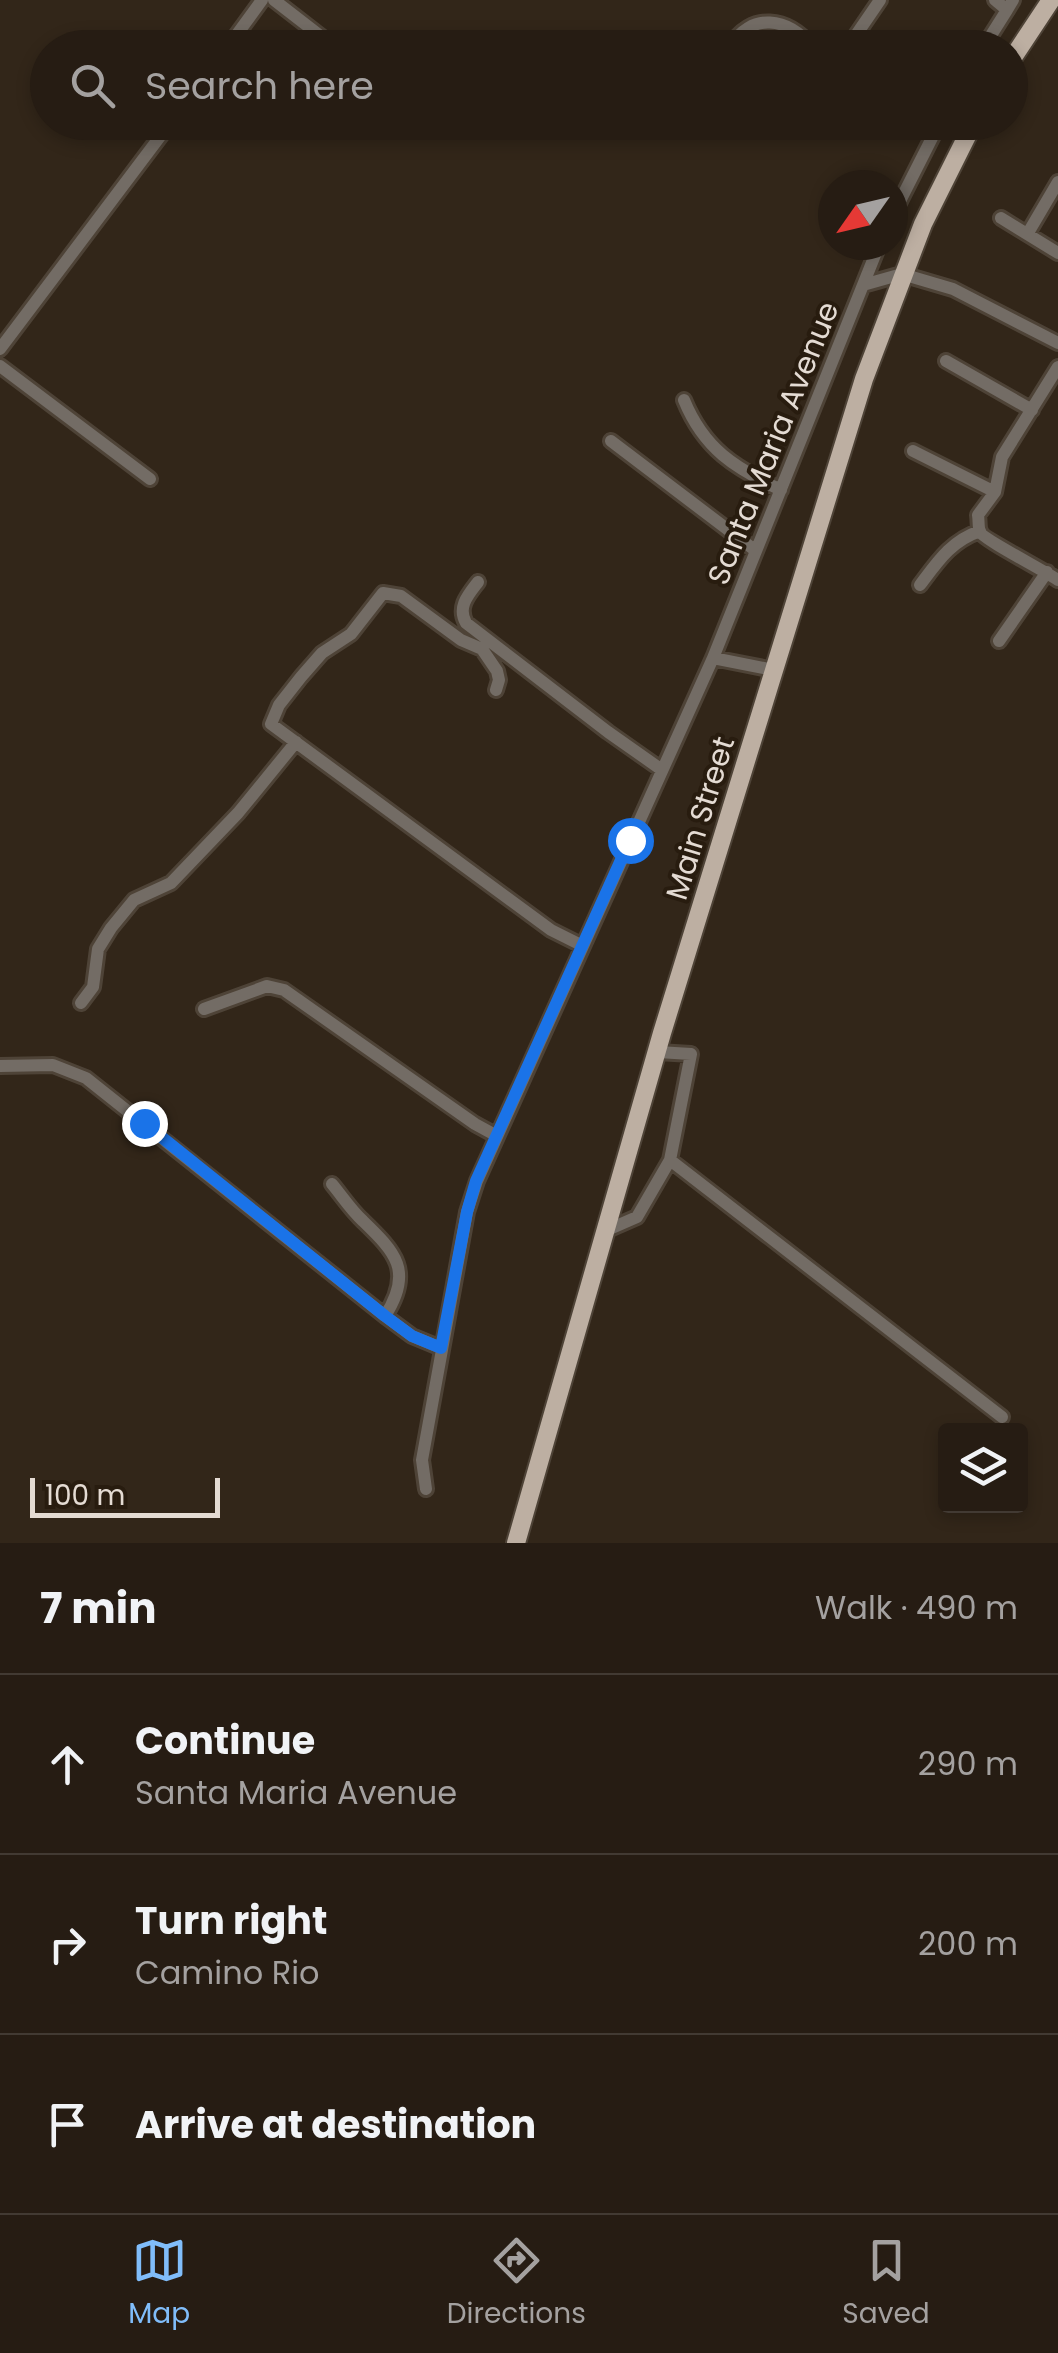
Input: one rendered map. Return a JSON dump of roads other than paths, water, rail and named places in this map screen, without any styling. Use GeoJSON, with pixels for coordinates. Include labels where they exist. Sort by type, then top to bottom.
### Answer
{"type":"FeatureCollection","features":[{"type":"Feature","properties":{"kind":"main road"},"geometry":{"type":"LineString","coordinates":[[1028,35],[1051,0]]}},
{"type":"Feature","properties":{"kind":"main road","name":"Main Street"},"geometry":{"type":"LineString","coordinates":[[516,1543],[604,1231],[864,379],[902,274],[965,140]]}},
{"type":"Feature","properties":{"kind":"street"},"geometry":{"type":"LineString","coordinates":[[240,30],[262,0]]}},
{"type":"Feature","properties":{"kind":"street"},"geometry":{"type":"LineString","coordinates":[[274,0],[313,30]]}},
{"type":"Feature","properties":{"kind":"street"},"geometry":{"type":"LineString","coordinates":[[859,30],[880,0]]}},
{"type":"Feature","properties":{"kind":"street"},"geometry":{"type":"LineString","coordinates":[[994,30],[1010,5],[995,0]]}},
{"type":"Feature","properties":{"kind":"street"},"geometry":{"type":"LineString","coordinates":[[742,30],[764,21],[787,30]]}},
{"type":"Feature","properties":{"kind":"street"},"geometry":{"type":"LineString","coordinates":[[0,349],[157,140]]}},
{"type":"Feature","properties":{"kind":"street"},"geometry":{"type":"LineString","coordinates":[[908,186],[931,140]]}},
{"type":"Feature","properties":{"kind":"street"},"geometry":{"type":"LineString","coordinates":[[1028,233],[1058,182]]}},
{"type":"Feature","properties":{"kind":"street"},"geometry":{"type":"LineString","coordinates":[[1000,218],[1058,253]]}},
{"type":"Feature","properties":{"kind":"street"},"geometry":{"type":"LineString","coordinates":[[863,285],[873,260]]}},
{"type":"Feature","properties":{"kind":"street"},"geometry":{"type":"LineString","coordinates":[[902,274],[953,289],[1058,343]]}},
{"type":"Feature","properties":{"kind":"street","name":"Santa Maria Avenue"},"geometry":{"type":"LineString","coordinates":[[426,1490],[422,1460],[476,1181],[713,658],[863,285],[902,274]]}},
{"type":"Feature","properties":{"kind":"street"},"geometry":{"type":"LineString","coordinates":[[946,361],[1032,410]]}},
{"type":"Feature","properties":{"kind":"street"},"geometry":{"type":"LineString","coordinates":[[0,366],[150,479]]}},
{"type":"Feature","properties":{"kind":"street"},"geometry":{"type":"LineString","coordinates":[[998,641],[1052,576],[990,542],[980,532],[978,515],[994,492],[1002,457],[1058,367]]}},
{"type":"Feature","properties":{"kind":"street"},"geometry":{"type":"LineString","coordinates":[[684,400],[700,434],[726,460],[781,490]]}},
{"type":"Feature","properties":{"kind":"street"},"geometry":{"type":"LineString","coordinates":[[612,441],[759,545]]}},
{"type":"Feature","properties":{"kind":"street"},"geometry":{"type":"LineString","coordinates":[[913,451],[994,492]]}},
{"type":"Feature","properties":{"kind":"street"},"geometry":{"type":"LineString","coordinates":[[920,584],[948,548],[963,537],[980,532]]}},
{"type":"Feature","properties":{"kind":"street"},"geometry":{"type":"LineString","coordinates":[[478,582],[461,612],[466,623],[662,770]]}},
{"type":"Feature","properties":{"kind":"street"},"geometry":{"type":"LineString","coordinates":[[496,690],[500,680],[497,671],[482,649],[461,640],[401,596],[383,594],[351,634],[322,653],[279,705],[271,724],[551,930],[583,946]]}},
{"type":"Feature","properties":{"kind":"street"},"geometry":{"type":"LineString","coordinates":[[713,658],[774,670]]}},
{"type":"Feature","properties":{"kind":"street"},"geometry":{"type":"LineString","coordinates":[[81,1003],[93,986],[98,949],[134,900],[171,883],[238,813],[296,742]]}},
{"type":"Feature","properties":{"kind":"street"},"geometry":{"type":"LineString","coordinates":[[204,1009],[267,986],[284,990],[497,1136]]}},
{"type":"Feature","properties":{"kind":"street"},"geometry":{"type":"LineString","coordinates":[[604,1231],[637,1216],[670,1160],[691,1054],[658,1052]]}},
{"type":"Feature","properties":{"kind":"street"},"geometry":{"type":"LineString","coordinates":[[0,1066],[54,1066],[86,1078],[385,1316],[412,1336],[441,1348]]}},
{"type":"Feature","properties":{"kind":"street"},"geometry":{"type":"LineString","coordinates":[[670,1160],[1002,1417]]}},
{"type":"Feature","properties":{"kind":"street"},"geometry":{"type":"LineString","coordinates":[[332,1184],[391,1247],[396,1258],[395,1300],[385,1316]]}}]}
